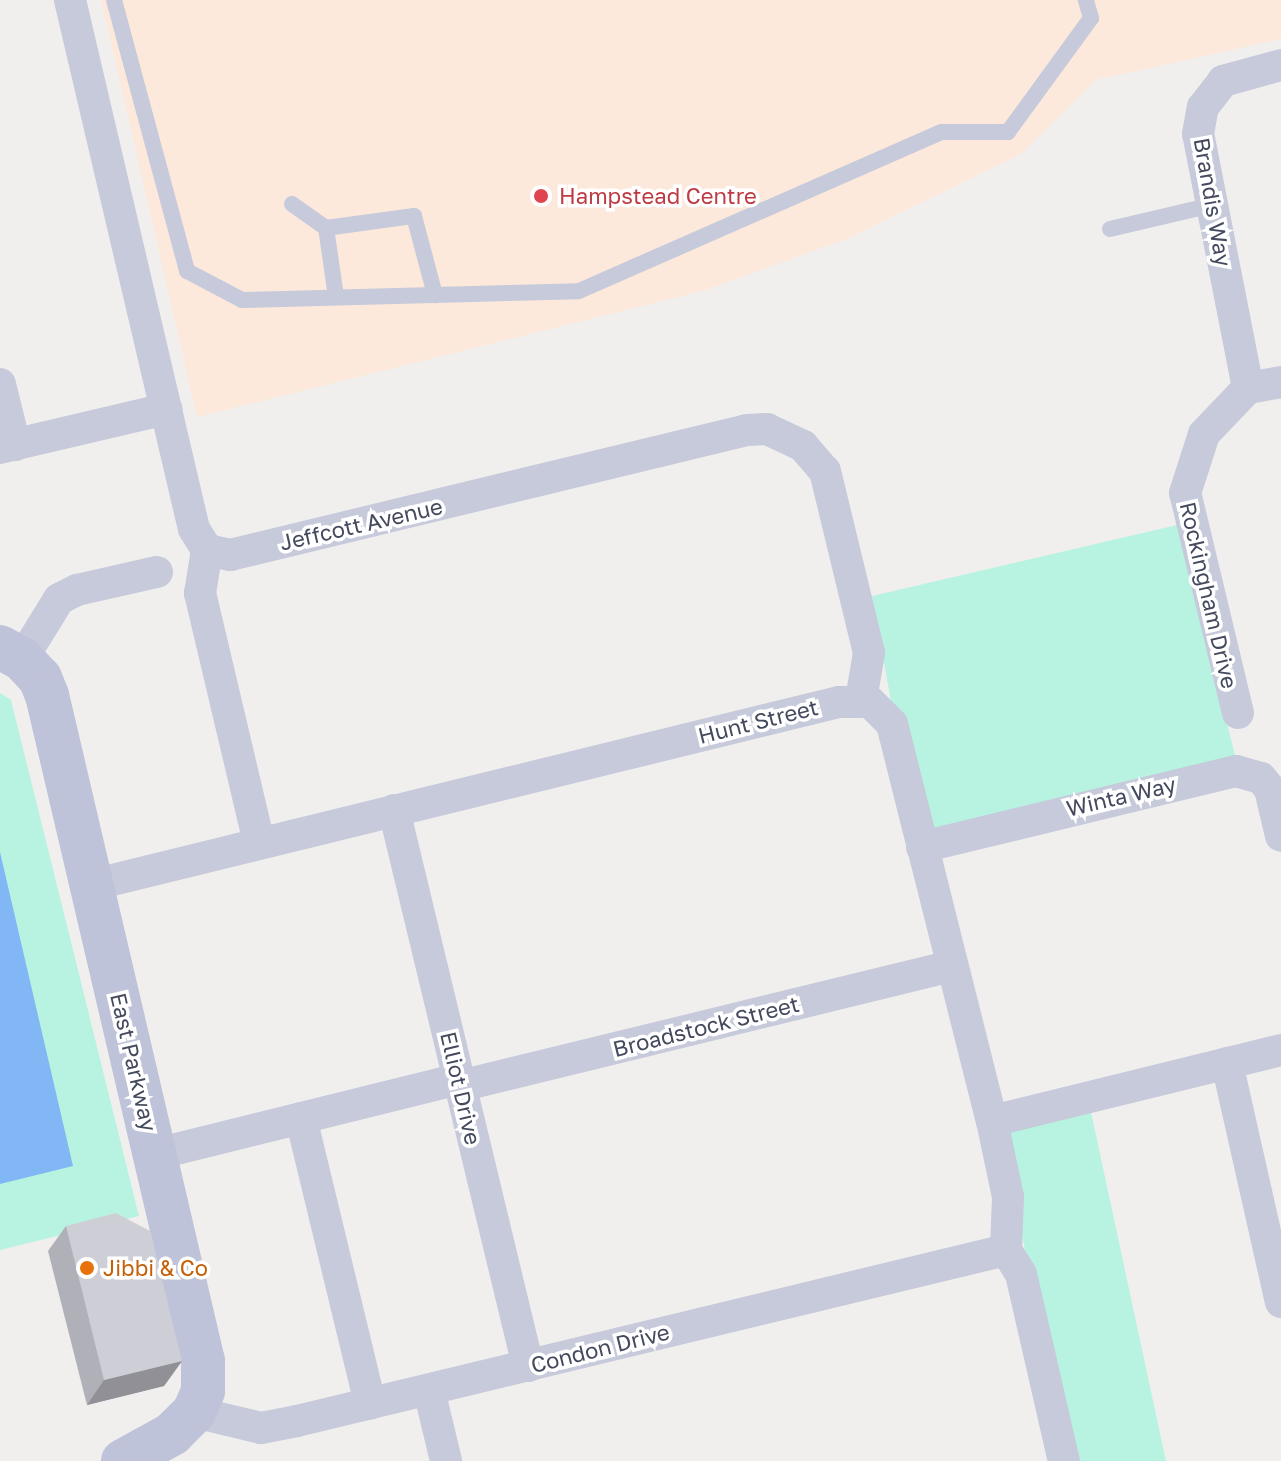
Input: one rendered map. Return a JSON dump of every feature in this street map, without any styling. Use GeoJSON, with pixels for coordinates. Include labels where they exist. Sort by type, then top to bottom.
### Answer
{"type":"FeatureCollection","features":[{"type":"Feature","properties":{"kind":"street"},"geometry":{"type":"LineString","coordinates":[[70,0],[194,529],[207,550],[200,593],[259,843]]}},
{"type":"Feature","properties":{"kind":"street","name":"Brandis Way"},"geometry":{"type":"LineString","coordinates":[[1248,388],[1198,134],[1203,107],[1223,81],[1281,65]]}},
{"type":"Feature","properties":{"kind":"street"},"geometry":{"type":"LineString","coordinates":[[1248,388],[1281,382]]}},
{"type":"Feature","properties":{"kind":"street"},"geometry":{"type":"LineString","coordinates":[[0,384],[7,446],[166,409]]}},
{"type":"Feature","properties":{"kind":"street","name":"Rockingham Drive"},"geometry":{"type":"LineString","coordinates":[[1238,713],[1185,493],[1204,434],[1248,388]]}},
{"type":"Feature","properties":{"kind":"street","name":"Jeffcott Avenue"},"geometry":{"type":"LineString","coordinates":[[207,550],[230,555],[747,430],[767,429],[803,446],[825,471],[869,653],[861,700]]}},
{"type":"Feature","properties":{"kind":"street"},"geometry":{"type":"LineString","coordinates":[[11,653],[59,599],[77,590],[157,572]]}},
{"type":"Feature","properties":{"kind":"street","name":"East Parkway"},"geometry":{"type":"LineString","coordinates":[[11,653],[47,695],[203,1361],[203,1391],[194,1412]]}},
{"type":"Feature","properties":{"kind":"street"},"geometry":{"type":"LineString","coordinates":[[861,700],[886,714],[892,724],[992,1121],[1008,1197],[1006,1250],[1021,1274],[1064,1461]]}},
{"type":"Feature","properties":{"kind":"street","name":"Hunt Street"},"geometry":{"type":"LineString","coordinates":[[92,885],[861,700]]}},
{"type":"Feature","properties":{"kind":"street","name":"Winta Way"},"geometry":{"type":"LineString","coordinates":[[922,847],[1236,771],[1261,778],[1270,789],[1281,836]]}},
{"type":"Feature","properties":{"kind":"street","name":"Elliot Drive"},"geometry":{"type":"LineString","coordinates":[[394,810],[528,1366]]}},
{"type":"Feature","properties":{"kind":"street","name":"Broadstock Street"},"geometry":{"type":"LineString","coordinates":[[156,1154],[952,966]]}},
{"type":"Feature","properties":{"kind":"street"},"geometry":{"type":"LineString","coordinates":[[992,1121],[1281,1050]]}},
{"type":"Feature","properties":{"kind":"street"},"geometry":{"type":"LineString","coordinates":[[1227,1063],[1281,1302]]}},
{"type":"Feature","properties":{"kind":"street"},"geometry":{"type":"LineString","coordinates":[[301,1118],[370,1404]]}},
{"type":"Feature","properties":{"kind":"street","name":"Condon Drive"},"geometry":{"type":"LineString","coordinates":[[194,1412],[261,1428],[1006,1250]]}},
{"type":"Feature","properties":{"kind":"street"},"geometry":{"type":"LineString","coordinates":[[429,1390],[446,1461]]}},
{"type":"Feature","properties":{"kind":"street"},"geometry":{"type":"LineString","coordinates":[[123,1461],[172,1434],[194,1412]]}},
{"type":"Feature","properties":{"kind":"lane"},"geometry":{"type":"LineString","coordinates":[[114,0],[187,271],[242,300],[579,291],[942,132],[1008,132],[1091,18],[1086,0]]}},
{"type":"Feature","properties":{"kind":"lane"},"geometry":{"type":"LineString","coordinates":[[292,204],[326,228],[414,216],[435,295]]}},
{"type":"Feature","properties":{"kind":"lane"},"geometry":{"type":"LineString","coordinates":[[1110,229],[1212,205]]}},
{"type":"Feature","properties":{"kind":"lane"},"geometry":{"type":"LineString","coordinates":[[326,228],[336,297]]}},
{"type":"Feature","properties":{"kind":"shaded area","name":"Hampstead Centre"},"geometry":{"type":"Polygon","coordinates":[[[101,0],[1281,0],[1281,39],[1096,80],[1021,154],[849,238],[706,290],[197,417],[101,0]]]}},
{"type":"Feature","properties":{"kind":"green space"},"geometry":{"type":"Polygon","coordinates":[[[1177,525],[1237,763],[917,845],[872,596],[1177,525]]]}},
{"type":"Feature","properties":{"kind":"green space"},"geometry":{"type":"Polygon","coordinates":[[[0,693],[11,700],[139,1216],[0,1250],[0,693]]]}},
{"type":"Feature","properties":{"kind":"green space"},"geometry":{"type":"Polygon","coordinates":[[[1088,1098],[1166,1461],[1071,1461],[997,1121],[1088,1098]]]}},
{"type":"Feature","properties":{"kind":"water"},"geometry":{"type":"Polygon","coordinates":[[[0,852],[73,1166],[0,1184],[0,852]]]}},
{"type":"Feature","properties":{"kind":"building"},"geometry":{"type":"Polygon","coordinates":[[[116,1213],[150,1231],[182,1361],[104,1380],[66,1226],[116,1213]]]}},
{"type":"Feature","properties":{"kind":"place","name":"Hampstead Centre"},"geometry":{"type":"Point","coordinates":[541,196]}},
{"type":"Feature","properties":{"kind":"place","name":"Jibbi & Co"},"geometry":{"type":"Point","coordinates":[87,1268]}}]}
